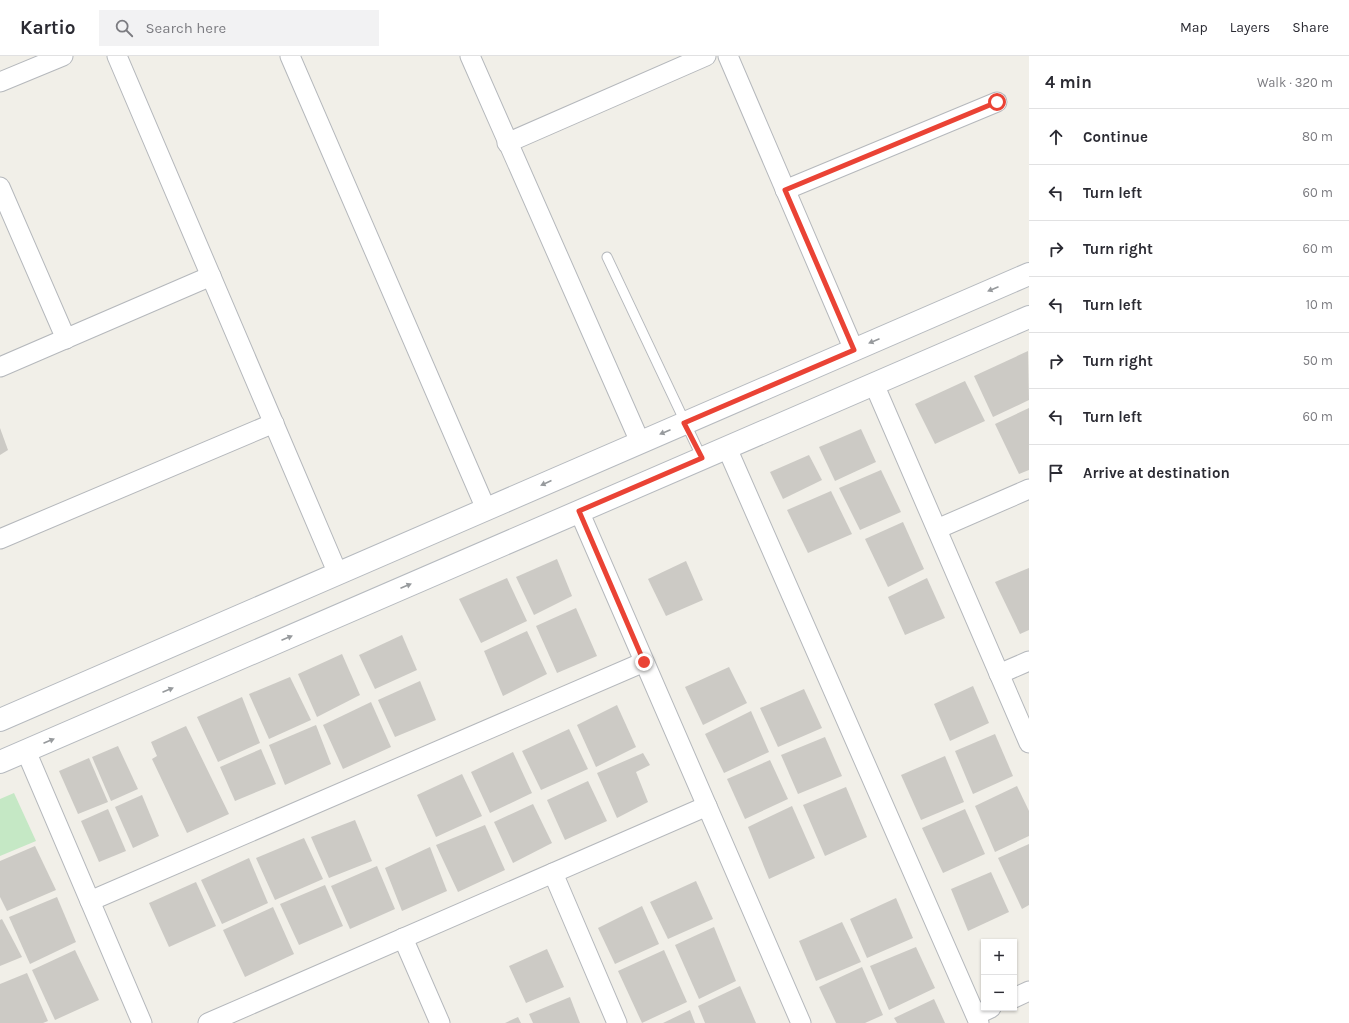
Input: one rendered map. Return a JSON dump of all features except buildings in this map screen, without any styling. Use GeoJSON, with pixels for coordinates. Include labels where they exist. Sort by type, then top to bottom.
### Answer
{"type":"FeatureCollection","features":[{"type":"Feature","properties":{"kind":"main road"},"geometry":{"type":"LineString","coordinates":[[0,720],[1029,274]]}},
{"type":"Feature","properties":{"kind":"main road"},"geometry":{"type":"LineString","coordinates":[[0,762],[1029,317]]}},
{"type":"Feature","properties":{"kind":"street"},"geometry":{"type":"LineString","coordinates":[[0,82],[63,56]]}},
{"type":"Feature","properties":{"kind":"street"},"geometry":{"type":"LineString","coordinates":[[117,56],[338,574]]}},
{"type":"Feature","properties":{"kind":"street"},"geometry":{"type":"LineString","coordinates":[[290,56],[486,510]]}},
{"type":"Feature","properties":{"kind":"street"},"geometry":{"type":"LineString","coordinates":[[470,56],[507,143],[640,442]]}},
{"type":"Feature","properties":{"kind":"street"},"geometry":{"type":"LineString","coordinates":[[507,143],[706,56]]}},
{"type":"Feature","properties":{"kind":"street"},"geometry":{"type":"LineString","coordinates":[[728,56],[854,350]]}},
{"type":"Feature","properties":{"kind":"street"},"geometry":{"type":"LineString","coordinates":[[785,190],[997,102]]}},
{"type":"Feature","properties":{"kind":"street"},"geometry":{"type":"LineString","coordinates":[[0,187],[66,339]]}},
{"type":"Feature","properties":{"kind":"street"},"geometry":{"type":"LineString","coordinates":[[0,367],[211,276]]}},
{"type":"Feature","properties":{"kind":"street"},"geometry":{"type":"LineString","coordinates":[[874,384],[1029,743]]}},
{"type":"Feature","properties":{"kind":"street"},"geometry":{"type":"LineString","coordinates":[[0,539],[274,423]]}},
{"type":"Feature","properties":{"kind":"street"},"geometry":{"type":"LineString","coordinates":[[727,448],[982,1015]]}},
{"type":"Feature","properties":{"kind":"street"},"geometry":{"type":"LineString","coordinates":[[937,529],[1029,489]]}},
{"type":"Feature","properties":{"kind":"street"},"geometry":{"type":"LineString","coordinates":[[579,511],[801,1023]]}},
{"type":"Feature","properties":{"kind":"street"},"geometry":{"type":"LineString","coordinates":[[999,674],[1029,661]]}},
{"type":"Feature","properties":{"kind":"street"},"geometry":{"type":"LineString","coordinates":[[90,901],[644,662]]}},
{"type":"Feature","properties":{"kind":"street"},"geometry":{"type":"LineString","coordinates":[[26,751],[142,1023]]}},
{"type":"Feature","properties":{"kind":"street"},"geometry":{"type":"LineString","coordinates":[[208,1023],[707,806]]}},
{"type":"Feature","properties":{"kind":"street"},"geometry":{"type":"LineString","coordinates":[[553,873],[617,1023]]}},
{"type":"Feature","properties":{"kind":"street"},"geometry":{"type":"LineString","coordinates":[[403,938],[440,1023]]}},
{"type":"Feature","properties":{"kind":"street"},"geometry":{"type":"LineString","coordinates":[[1017,997],[1029,991]]}},
{"type":"Feature","properties":{"kind":"lane"},"geometry":{"type":"LineString","coordinates":[[607,257],[684,423],[702,458]]}},
{"type":"Feature","properties":{"kind":"green space"},"geometry":{"type":"Polygon","coordinates":[[[14,793],[36,841],[0,856],[0,799],[14,793]]]}},
{"type":"Feature","properties":{"kind":"route"},"geometry":{"type":"LineString","coordinates":[[644,662],[579,511],[702,458],[684,423],[854,350],[785,190],[997,102]]}}]}
